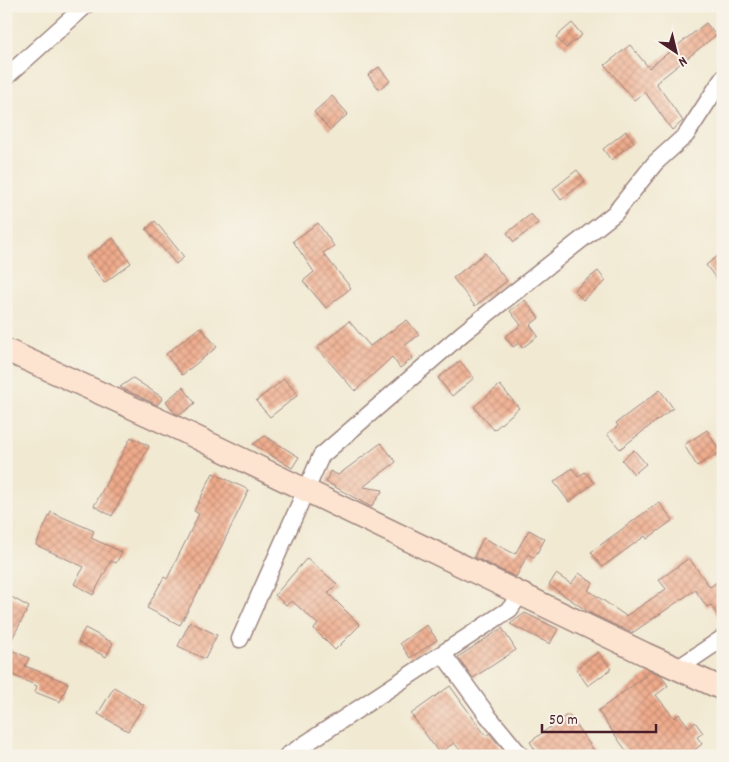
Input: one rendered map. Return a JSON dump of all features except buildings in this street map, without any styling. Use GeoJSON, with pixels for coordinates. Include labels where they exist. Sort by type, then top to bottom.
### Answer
{"type":"FeatureCollection","features":[{"type":"Feature","properties":{"kind":"street"},"geometry":{"type":"LineString","coordinates":[[6,77],[85,6]]}},
{"type":"Feature","properties":{"kind":"street"},"geometry":{"type":"LineString","coordinates":[[240,639],[321,456],[463,334],[615,213],[655,163],[686,135],[723,78]]}},
{"type":"Feature","properties":{"kind":"street"},"geometry":{"type":"LineString","coordinates":[[6,350],[179,428],[520,594],[723,689]]}},
{"type":"Feature","properties":{"kind":"street"},"geometry":{"type":"LineString","coordinates":[[286,756],[510,609],[520,594]]}},
{"type":"Feature","properties":{"kind":"street"},"geometry":{"type":"LineString","coordinates":[[677,669],[723,638]]}},
{"type":"Feature","properties":{"kind":"street"},"geometry":{"type":"LineString","coordinates":[[443,654],[488,716],[521,756]]}}]}
